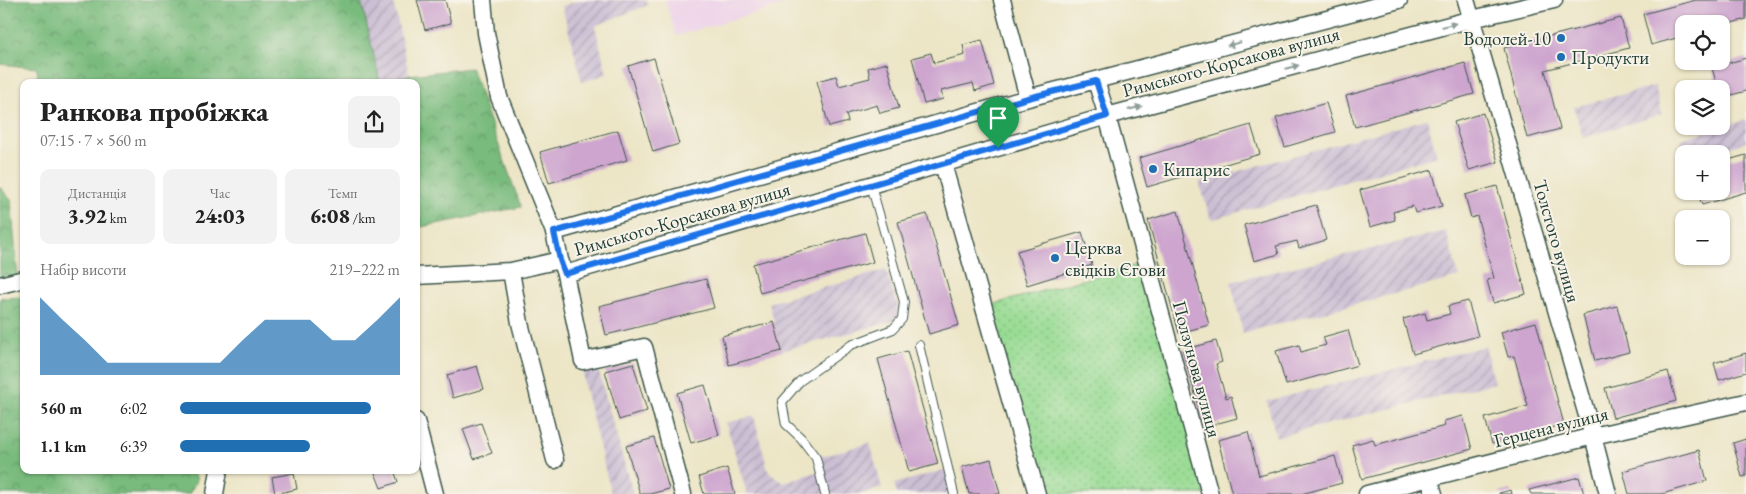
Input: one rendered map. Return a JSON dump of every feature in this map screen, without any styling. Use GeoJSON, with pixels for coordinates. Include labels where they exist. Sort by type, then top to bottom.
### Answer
{"type":"FeatureCollection","features":[{"type":"Feature","properties":{"kind":"street"},"geometry":{"type":"LineString","coordinates":[[483,0],[486,33],[499,98],[554,232]]}},
{"type":"Feature","properties":{"kind":"street"},"geometry":{"type":"LineString","coordinates":[[1002,0],[1028,98]]}},
{"type":"Feature","properties":{"kind":"street","name":"Римського-Корсакова вулиця"},"geometry":{"type":"LineString","coordinates":[[1400,0],[1028,98],[554,232],[562,267],[871,185],[1107,116],[1472,19],[1554,0]]}},
{"type":"Feature","properties":{"kind":"street","name":"Толстого вулиця"},"geometry":{"type":"LineString","coordinates":[[1466,0],[1593,436],[1608,494]]}},
{"type":"Feature","properties":{"kind":"street","name":"Ползунова вулиця"},"geometry":{"type":"LineString","coordinates":[[1096,81],[1210,494]]}},
{"type":"Feature","properties":{"kind":"street"},"geometry":{"type":"LineString","coordinates":[[943,164],[1037,494]]}},
{"type":"Feature","properties":{"kind":"street"},"geometry":{"type":"LineString","coordinates":[[420,276],[562,267],[583,361],[644,347],[683,494]]}},
{"type":"Feature","properties":{"kind":"street"},"geometry":{"type":"LineString","coordinates":[[511,271],[520,322],[555,460]]}},
{"type":"Feature","properties":{"kind":"street"},"geometry":{"type":"LineString","coordinates":[[0,285],[20,280]]}},
{"type":"Feature","properties":{"kind":"street","name":"Герцена вулиця"},"geometry":{"type":"LineString","coordinates":[[1367,494],[1593,436],[1746,402]]}},
{"type":"Feature","properties":{"kind":"street"},"geometry":{"type":"LineString","coordinates":[[420,436],[435,494]]}},
{"type":"Feature","properties":{"kind":"street"},"geometry":{"type":"LineString","coordinates":[[215,494],[218,474]]}},
{"type":"Feature","properties":{"kind":"street"},"geometry":{"type":"LineString","coordinates":[[1429,478],[1434,494]]}},
{"type":"Feature","properties":{"kind":"lane"},"geometry":{"type":"LineString","coordinates":[[825,494],[816,458],[802,438],[786,424],[782,402],[800,381],[850,345],[893,329],[902,319],[904,302],[871,185]]}},
{"type":"Feature","properties":{"kind":"lane"},"geometry":{"type":"LineString","coordinates":[[919,345],[954,494]]}},
{"type":"Feature","properties":{"kind":"shaded area"},"geometry":{"type":"Polygon","coordinates":[[[361,0],[393,0],[409,75],[392,79],[379,79],[361,0]]]}},
{"type":"Feature","properties":{"kind":"shaded area"},"geometry":{"type":"Polygon","coordinates":[[[580,0],[646,0],[648,5],[595,26],[607,74],[582,82],[562,6],[580,0]]]}},
{"type":"Feature","properties":{"kind":"shaded area"},"geometry":{"type":"Polygon","coordinates":[[[665,0],[800,0],[676,36],[665,0]]]}},
{"type":"Feature","properties":{"kind":"shaded area"},"geometry":{"type":"Polygon","coordinates":[[[1655,86],[1662,114],[1583,138],[1574,107],[1655,86]]]}},
{"type":"Feature","properties":{"kind":"shaded area"},"geometry":{"type":"Polygon","coordinates":[[[1427,119],[1437,156],[1211,220],[1199,182],[1427,119]]]}},
{"type":"Feature","properties":{"kind":"shaded area"},"geometry":{"type":"Polygon","coordinates":[[[1746,120],[1746,142],[1730,147],[1730,145],[1682,145],[1681,139],[1695,135],[1730,135],[1730,125],[1746,120]]]}},
{"type":"Feature","properties":{"kind":"shaded area"},"geometry":{"type":"Polygon","coordinates":[[[1446,231],[1459,277],[1243,333],[1231,282],[1446,231]]]}},
{"type":"Feature","properties":{"kind":"shaded area"},"geometry":{"type":"Polygon","coordinates":[[[886,270],[902,319],[782,351],[769,303],[886,270]]]}},
{"type":"Feature","properties":{"kind":"shaded area"},"geometry":{"type":"Polygon","coordinates":[[[1485,346],[1494,383],[1276,437],[1267,401],[1485,346]]]}},
{"type":"Feature","properties":{"kind":"shaded area"},"geometry":{"type":"Polygon","coordinates":[[[595,359],[633,494],[611,494],[584,384],[583,361],[595,359]]]}},
{"type":"Feature","properties":{"kind":"shaded area"},"geometry":{"type":"Polygon","coordinates":[[[754,416],[768,471],[784,483],[819,471],[816,458],[870,443],[882,488],[861,494],[747,494],[726,423],[754,416]]]}},
{"type":"Feature","properties":{"kind":"shaded area"},"geometry":{"type":"Polygon","coordinates":[[[948,469],[954,494],[897,494],[894,484],[948,469]]]}},
{"type":"Feature","properties":{"kind":"green space"},"geometry":{"type":"Polygon","coordinates":[[[0,0],[361,0],[379,79],[38,79],[37,68],[0,64],[0,0]]]}},
{"type":"Feature","properties":{"kind":"green space"},"geometry":{"type":"Polygon","coordinates":[[[471,68],[521,207],[420,227],[420,79],[394,79],[409,75],[471,68]]]}},
{"type":"Feature","properties":{"kind":"green space"},"geometry":{"type":"Polygon","coordinates":[[[0,187],[11,200],[18,279],[0,285],[0,187]]]}},
{"type":"Feature","properties":{"kind":"green space"},"geometry":{"type":"Polygon","coordinates":[[[1147,262],[1210,494],[1037,494],[984,307],[1147,262]]]}},
{"type":"Feature","properties":{"kind":"green space"},"geometry":{"type":"Polygon","coordinates":[[[20,297],[20,474],[195,474],[197,480],[189,494],[0,494],[0,298],[20,297]]]}},
{"type":"Feature","properties":{"kind":"building"},"geometry":{"type":"Polygon","coordinates":[[[417,0],[445,0],[451,23],[425,30],[417,0]]]}},
{"type":"Feature","properties":{"kind":"building"},"geometry":{"type":"Polygon","coordinates":[[[1696,0],[1746,0],[1746,19],[1730,23],[1730,15],[1675,15],[1675,38],[1651,45],[1643,14],[1696,0]]]}},
{"type":"Feature","properties":{"kind":"building"},"geometry":{"type":"Polygon","coordinates":[[[1621,18],[1629,48],[1545,70],[1560,129],[1527,138],[1504,48],[1621,18]]]}},
{"type":"Feature","properties":{"kind":"building"},"geometry":{"type":"Polygon","coordinates":[[[982,40],[994,85],[975,91],[973,83],[941,91],[943,99],[924,104],[912,58],[931,53],[934,63],[965,55],[963,45],[982,40]]]}},
{"type":"Feature","properties":{"kind":"building"},"geometry":{"type":"Polygon","coordinates":[[[654,58],[679,144],[653,152],[628,66],[654,58]]]}},
{"type":"Feature","properties":{"kind":"building"},"geometry":{"type":"Polygon","coordinates":[[[1746,58],[1746,91],[1730,95],[1730,80],[1715,80],[1713,70],[1730,70],[1730,63],[1746,58]]]}},
{"type":"Feature","properties":{"kind":"building"},"geometry":{"type":"Polygon","coordinates":[[[887,63],[899,108],[880,113],[877,105],[846,114],[848,122],[829,127],[817,81],[836,76],[839,86],[870,78],[868,68],[887,63]]]}},
{"type":"Feature","properties":{"kind":"building"},"geometry":{"type":"Polygon","coordinates":[[[1465,63],[1474,94],[1355,127],[1346,96],[1465,63]]]}},
{"type":"Feature","properties":{"kind":"building"},"geometry":{"type":"Polygon","coordinates":[[[1326,103],[1335,132],[1285,147],[1276,118],[1326,103]]]}},
{"type":"Feature","properties":{"kind":"building"},"geometry":{"type":"Polygon","coordinates":[[[1483,113],[1498,162],[1469,170],[1454,122],[1483,113]]]}},
{"type":"Feature","properties":{"kind":"building"},"geometry":{"type":"Polygon","coordinates":[[[1251,125],[1260,154],[1147,187],[1139,158],[1251,125]]]}},
{"type":"Feature","properties":{"kind":"building"},"geometry":{"type":"Polygon","coordinates":[[[618,130],[627,160],[549,183],[540,152],[618,130]]]}},
{"type":"Feature","properties":{"kind":"building"},"geometry":{"type":"Polygon","coordinates":[[[1746,155],[1746,192],[1730,197],[1730,159],[1746,155]]]}},
{"type":"Feature","properties":{"kind":"building"},"geometry":{"type":"Polygon","coordinates":[[[1432,170],[1442,206],[1415,213],[1413,206],[1393,212],[1395,220],[1370,227],[1360,190],[1432,170]]]}},
{"type":"Feature","properties":{"kind":"building"},"geometry":{"type":"Polygon","coordinates":[[[1497,186],[1526,294],[1493,303],[1487,280],[1494,278],[1477,216],[1471,218],[1465,195],[1497,186]]]}},
{"type":"Feature","properties":{"kind":"building"},"geometry":{"type":"Polygon","coordinates":[[[1700,200],[1719,200],[1702,205],[1700,200]]]}},
{"type":"Feature","properties":{"kind":"building"},"geometry":{"type":"Polygon","coordinates":[[[1316,205],[1326,240],[1299,248],[1297,241],[1276,246],[1279,254],[1254,261],[1244,225],[1316,205]]]}},
{"type":"Feature","properties":{"kind":"building"},"geometry":{"type":"Polygon","coordinates":[[[1178,211],[1209,325],[1179,333],[1148,220],[1178,211]]]}},
{"type":"Feature","properties":{"kind":"building"},"geometry":{"type":"Polygon","coordinates":[[[927,214],[959,325],[929,334],[898,222],[927,214]]]}},
{"type":"Feature","properties":{"kind":"building","name":"Церква свідків Єгови"},"geometry":{"type":"Polygon","coordinates":[[[1082,232],[1092,265],[1027,285],[1017,251],[1082,232]]]}},
{"type":"Feature","properties":{"kind":"building"},"geometry":{"type":"Polygon","coordinates":[[[865,233],[873,262],[760,293],[753,264],[865,233]]]}},
{"type":"Feature","properties":{"kind":"building"},"geometry":{"type":"Polygon","coordinates":[[[706,279],[714,308],[606,335],[599,306],[706,279]]]}},
{"type":"Feature","properties":{"kind":"building"},"geometry":{"type":"Polygon","coordinates":[[[1468,301],[1478,336],[1413,354],[1403,319],[1425,313],[1427,320],[1450,314],[1448,306],[1468,301]]]}},
{"type":"Feature","properties":{"kind":"building"},"geometry":{"type":"Polygon","coordinates":[[[1617,306],[1629,352],[1595,361],[1583,315],[1617,306]]]}},
{"type":"Feature","properties":{"kind":"building"},"geometry":{"type":"Polygon","coordinates":[[[774,322],[782,351],[729,365],[722,336],[774,322]]]}},
{"type":"Feature","properties":{"kind":"building"},"geometry":{"type":"Polygon","coordinates":[[[1536,322],[1564,424],[1492,444],[1485,418],[1528,406],[1514,356],[1508,357],[1501,332],[1536,322]]]}},
{"type":"Feature","properties":{"kind":"building"},"geometry":{"type":"Polygon","coordinates":[[[1348,330],[1358,365],[1286,385],[1276,351],[1299,345],[1301,352],[1326,345],[1323,337],[1348,330]]]}},
{"type":"Feature","properties":{"kind":"building"},"geometry":{"type":"Polygon","coordinates":[[[1216,341],[1222,362],[1216,364],[1226,398],[1231,396],[1237,418],[1204,427],[1183,350],[1216,341]]]}},
{"type":"Feature","properties":{"kind":"building"},"geometry":{"type":"Polygon","coordinates":[[[907,351],[938,464],[909,472],[878,359],[907,351]]]}},
{"type":"Feature","properties":{"kind":"building"},"geometry":{"type":"Polygon","coordinates":[[[1746,353],[1746,372],[1719,380],[1714,363],[1746,353]]]}},
{"type":"Feature","properties":{"kind":"building"},"geometry":{"type":"Polygon","coordinates":[[[633,363],[647,411],[619,420],[605,371],[633,363]]]}},
{"type":"Feature","properties":{"kind":"building"},"geometry":{"type":"Polygon","coordinates":[[[477,366],[484,389],[453,398],[447,375],[477,366]]]}},
{"type":"Feature","properties":{"kind":"building"},"geometry":{"type":"Polygon","coordinates":[[[1668,371],[1676,401],[1613,418],[1605,388],[1668,371]]]}},
{"type":"Feature","properties":{"kind":"building"},"geometry":{"type":"Polygon","coordinates":[[[705,385],[719,435],[691,443],[677,393],[705,385]]]}},
{"type":"Feature","properties":{"kind":"building"},"geometry":{"type":"Polygon","coordinates":[[[1463,416],[1472,449],[1362,479],[1352,445],[1373,439],[1375,445],[1445,426],[1444,421],[1463,416]]]}},
{"type":"Feature","properties":{"kind":"building"},"geometry":{"type":"Polygon","coordinates":[[[481,423],[492,453],[474,459],[463,429],[481,423]]]}},
{"type":"Feature","properties":{"kind":"building"},"geometry":{"type":"Polygon","coordinates":[[[1248,432],[1259,476],[1335,456],[1342,483],[1301,494],[1232,494],[1218,440],[1248,432]]]}},
{"type":"Feature","properties":{"kind":"building"},"geometry":{"type":"Polygon","coordinates":[[[654,438],[669,489],[650,494],[640,494],[626,446],[654,438]]]}},
{"type":"Feature","properties":{"kind":"building"},"geometry":{"type":"Polygon","coordinates":[[[1746,439],[1746,476],[1742,477],[1733,443],[1746,439]]]}},
{"type":"Feature","properties":{"kind":"building"},"geometry":{"type":"Polygon","coordinates":[[[1699,450],[1707,481],[1662,494],[1629,494],[1623,471],[1699,450]]]}},
{"type":"Feature","properties":{"kind":"building"},"geometry":{"type":"Polygon","coordinates":[[[991,459],[1000,494],[969,494],[962,467],[991,459]]]}},
{"type":"Feature","properties":{"kind":"building"},"geometry":{"type":"Polygon","coordinates":[[[727,468],[735,494],[704,494],[699,477],[727,468]]]}},
{"type":"Feature","properties":{"kind":"building"},"geometry":{"type":"Polygon","coordinates":[[[294,474],[297,489],[275,494],[272,477],[294,474]]]}},
{"type":"Feature","properties":{"kind":"building"},"geometry":{"type":"Polygon","coordinates":[[[376,474],[395,474],[398,482],[381,488],[376,474]]]}},
{"type":"Feature","properties":{"kind":"building"},"geometry":{"type":"Polygon","coordinates":[[[1579,477],[1584,494],[1531,494],[1529,490],[1579,477]]]}},
{"type":"Feature","properties":{"kind":"building"},"geometry":{"type":"Polygon","coordinates":[[[1511,490],[1512,494],[1499,494],[1499,493],[1511,490]]]}},
{"type":"Feature","properties":{"kind":"place","name":"Водолей-10"},"geometry":{"type":"Point","coordinates":[1561,38]}},
{"type":"Feature","properties":{"kind":"place","name":"Продукти"},"geometry":{"type":"Point","coordinates":[1561,57]}},
{"type":"Feature","properties":{"kind":"place","name":"Кипарис"},"geometry":{"type":"Point","coordinates":[1153,169]}},
{"type":"Feature","properties":{"kind":"place","name":"Церква свідків Єгови"},"geometry":{"type":"Point","coordinates":[1055,258]}},
{"type":"Feature","properties":{"kind":"route"},"geometry":{"type":"LineString","coordinates":[[1096,81],[1107,116],[998,148],[565,274],[560,260],[554,232],[1028,98],[1096,81]]}}]}
